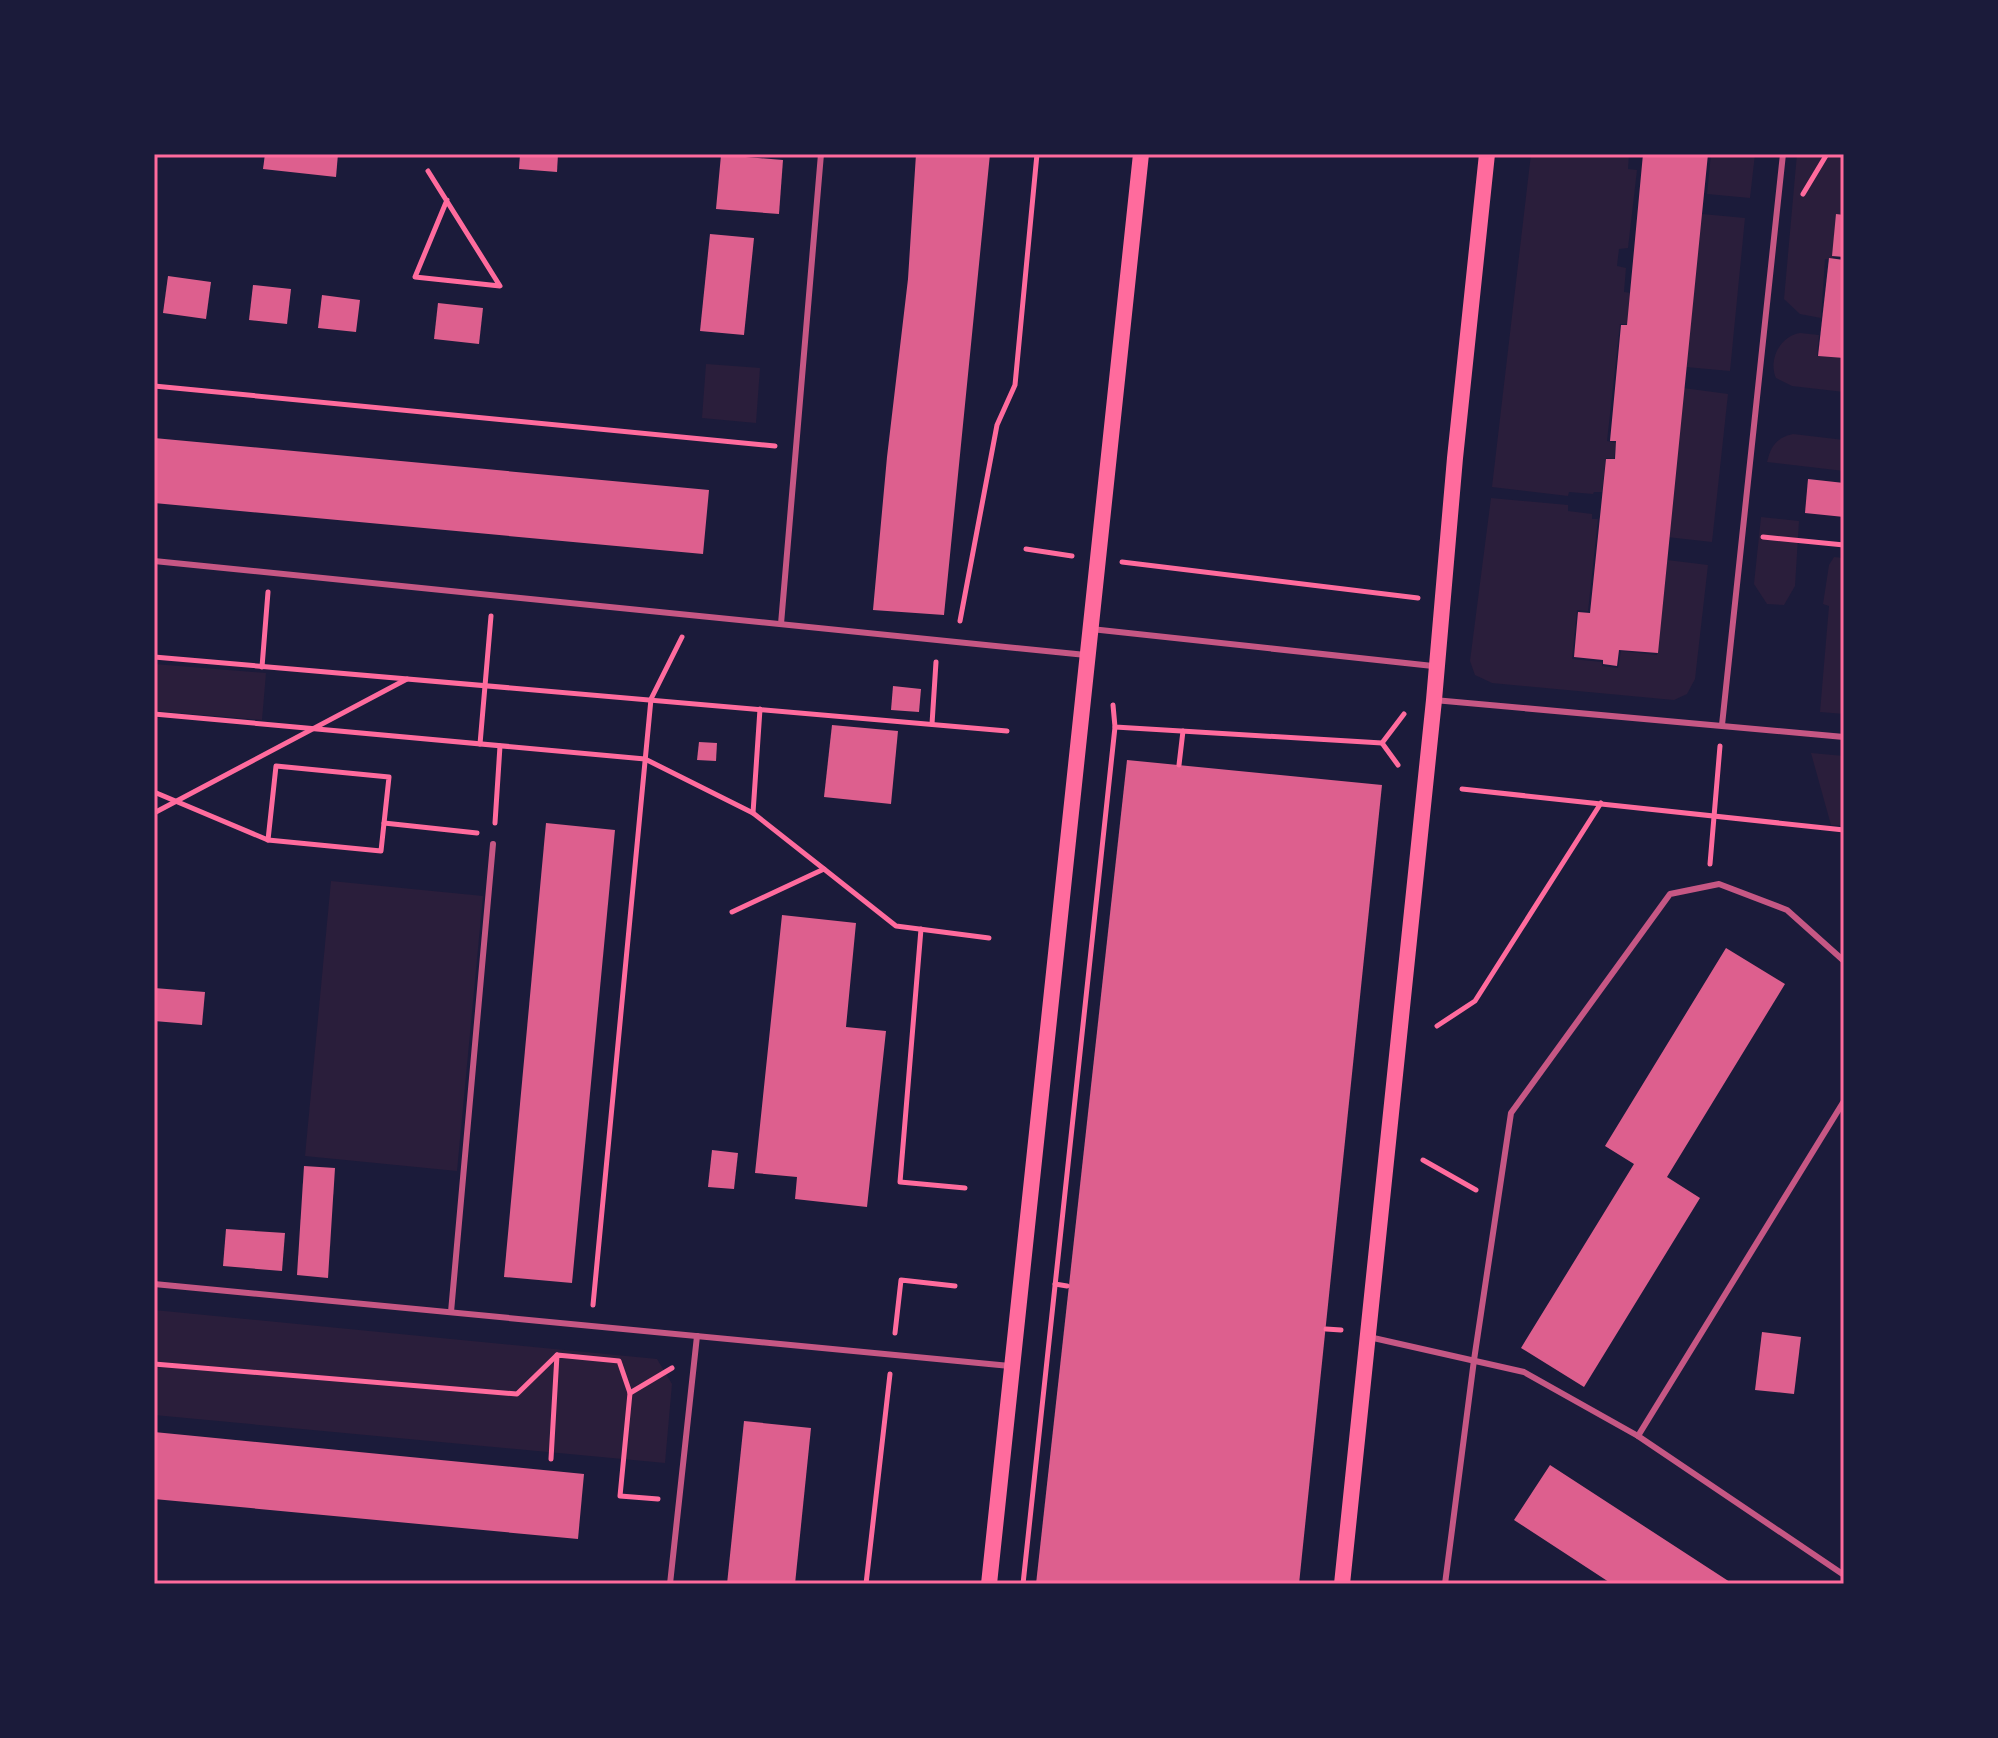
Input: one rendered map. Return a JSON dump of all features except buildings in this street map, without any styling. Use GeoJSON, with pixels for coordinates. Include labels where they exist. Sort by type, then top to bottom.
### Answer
{"type":"FeatureCollection","features":[{"type":"Feature","properties":{"kind":"main road"},"geometry":{"type":"LineString","coordinates":[[989,1584],[1141,154]]}},
{"type":"Feature","properties":{"kind":"main road"},"geometry":{"type":"LineString","coordinates":[[1342,1584],[1487,154]]}},
{"type":"Feature","properties":{"kind":"lane"},"geometry":{"type":"LineString","coordinates":[[781,624],[821,154]]}},
{"type":"Feature","properties":{"kind":"lane"},"geometry":{"type":"LineString","coordinates":[[1722,725],[1783,154]]}},
{"type":"Feature","properties":{"kind":"lane"},"geometry":{"type":"LineString","coordinates":[[154,561],[1089,656]]}},
{"type":"Feature","properties":{"kind":"lane"},"geometry":{"type":"LineString","coordinates":[[1091,629],[1437,666]]}},
{"type":"Feature","properties":{"kind":"lane"},"geometry":{"type":"LineString","coordinates":[[1434,700],[1844,737]]}},
{"type":"Feature","properties":{"kind":"lane"},"geometry":{"type":"LineString","coordinates":[[451,1312],[493,844]]}},
{"type":"Feature","properties":{"kind":"lane"},"geometry":{"type":"LineString","coordinates":[[1445,1584],[1511,1113],[1670,894],[1719,884],[1787,910],[1844,961]]}},
{"type":"Feature","properties":{"kind":"lane"},"geometry":{"type":"LineString","coordinates":[[1638,1436],[1844,1101]]}},
{"type":"Feature","properties":{"kind":"lane"},"geometry":{"type":"LineString","coordinates":[[154,1284],[1012,1367]]}},
{"type":"Feature","properties":{"kind":"lane"},"geometry":{"type":"LineString","coordinates":[[670,1584],[697,1336]]}},
{"type":"Feature","properties":{"kind":"lane"},"geometry":{"type":"LineString","coordinates":[[1369,1337],[1524,1372],[1638,1436],[1844,1575]]}},
{"type":"Feature","properties":{"kind":"path"},"geometry":{"type":"LineString","coordinates":[[932,724],[936,662],[957,641],[997,425],[1015,385],[1037,154]]}},
{"type":"Feature","properties":{"kind":"path"},"geometry":{"type":"LineString","coordinates":[[428,171],[447,200],[500,286],[415,277],[447,200]]}},
{"type":"Feature","properties":{"kind":"path"},"geometry":{"type":"LineString","coordinates":[[154,386],[796,448]]}},
{"type":"Feature","properties":{"kind":"path"},"geometry":{"type":"LineString","coordinates":[[1742,535],[1844,545]]}},
{"type":"Feature","properties":{"kind":"path"},"geometry":{"type":"LineString","coordinates":[[1170,567],[1443,601]]}},
{"type":"Feature","properties":{"kind":"path"},"geometry":{"type":"LineString","coordinates":[[262,667],[270,572]]}},
{"type":"Feature","properties":{"kind":"path"},"geometry":{"type":"LineString","coordinates":[[480,744],[492,595]]}},
{"type":"Feature","properties":{"kind":"path"},"geometry":{"type":"LineString","coordinates":[[591,1326],[651,699],[693,615]]}},
{"type":"Feature","properties":{"kind":"path"},"geometry":{"type":"LineString","coordinates":[[154,657],[1007,731]]}},
{"type":"Feature","properties":{"kind":"path"},"geometry":{"type":"LineString","coordinates":[[154,813],[407,679]]}},
{"type":"Feature","properties":{"kind":"path"},"geometry":{"type":"LineString","coordinates":[[1023,1584],[1115,727],[1111,695]]}},
{"type":"Feature","properties":{"kind":"path"},"geometry":{"type":"LineString","coordinates":[[1115,727],[1382,743],[1403,715],[1434,700]]}},
{"type":"Feature","properties":{"kind":"path"},"geometry":{"type":"LineString","coordinates":[[753,813],[760,709]]}},
{"type":"Feature","properties":{"kind":"path"},"geometry":{"type":"LineString","coordinates":[[154,714],[645,759],[753,813],[896,926],[989,938]]}},
{"type":"Feature","properties":{"kind":"path"},"geometry":{"type":"LineString","coordinates":[[1708,886],[1722,725]]}},
{"type":"Feature","properties":{"kind":"path"},"geometry":{"type":"LineString","coordinates":[[1179,765],[1183,731]]}},
{"type":"Feature","properties":{"kind":"path"},"geometry":{"type":"LineString","coordinates":[[493,844],[500,746]]}},
{"type":"Feature","properties":{"kind":"path"},"geometry":{"type":"LineString","coordinates":[[154,792],[268,840],[381,851],[389,777],[276,766],[268,840]]}},
{"type":"Feature","properties":{"kind":"path"},"geometry":{"type":"LineString","coordinates":[[1462,789],[1844,830]]}},
{"type":"Feature","properties":{"kind":"path"},"geometry":{"type":"LineString","coordinates":[[1437,1026],[1475,1001],[1601,803]]}},
{"type":"Feature","properties":{"kind":"path"},"geometry":{"type":"LineString","coordinates":[[384,823],[494,834]]}},
{"type":"Feature","properties":{"kind":"path"},"geometry":{"type":"LineString","coordinates":[[732,912],[824,869]]}},
{"type":"Feature","properties":{"kind":"path"},"geometry":{"type":"LineString","coordinates":[[921,929],[900,1182],[965,1188]]}},
{"type":"Feature","properties":{"kind":"path"},"geometry":{"type":"LineString","coordinates":[[1423,1160],[1498,1203]]}},
{"type":"Feature","properties":{"kind":"path"},"geometry":{"type":"LineString","coordinates":[[866,1584],[901,1280],[955,1286]]}},
{"type":"Feature","properties":{"kind":"path"},"geometry":{"type":"LineString","coordinates":[[1055,1284],[1067,1286]]}},
{"type":"Feature","properties":{"kind":"path"},"geometry":{"type":"LineString","coordinates":[[1326,1329],[1347,1330]]}},
{"type":"Feature","properties":{"kind":"path"},"geometry":{"type":"LineString","coordinates":[[551,1459],[557,1355]]}},
{"type":"Feature","properties":{"kind":"path"},"geometry":{"type":"LineString","coordinates":[[154,1364],[517,1394],[557,1355],[619,1361],[630,1393],[620,1496],[679,1501]]}},
{"type":"Feature","properties":{"kind":"path"},"geometry":{"type":"LineString","coordinates":[[630,1393],[695,1355]]}},
{"type":"Feature","properties":{"kind":"shaded area"},"geometry":{"type":"Polygon","coordinates":[[[1531,154],[1629,154],[1628,169],[1637,170],[1628,248],[1619,249],[1617,266],[1626,268],[1624,292],[1632,293],[1629,324],[1620,324],[1607,441],[1616,443],[1614,459],[1606,458],[1602,492],[1593,494],[1569,492],[1568,496],[1492,487],[1531,154]]]}},
{"type":"Feature","properties":{"kind":"shaded area"},"geometry":{"type":"Polygon","coordinates":[[[1711,154],[1755,154],[1750,198],[1707,194],[1711,154]]]}},
{"type":"Feature","properties":{"kind":"shaded area"},"geometry":{"type":"Polygon","coordinates":[[[1797,154],[1844,154],[1844,216],[1837,216],[1833,259],[1825,259],[1821,318],[1800,314],[1784,299],[1797,154]]]}},
{"type":"Feature","properties":{"kind":"shaded area"},"geometry":{"type":"Polygon","coordinates":[[[1702,214],[1745,218],[1730,371],[1686,367],[1702,214]]]}},
{"type":"Feature","properties":{"kind":"shaded area"},"geometry":{"type":"Polygon","coordinates":[[[1800,333],[1819,335],[1817,356],[1844,358],[1844,392],[1792,386],[1776,378],[1774,364],[1778,350],[1787,339],[1800,333]]]}},
{"type":"Feature","properties":{"kind":"shaded area"},"geometry":{"type":"Polygon","coordinates":[[[706,364],[760,368],[756,423],[702,418],[706,364]]]}},
{"type":"Feature","properties":{"kind":"shaded area"},"geometry":{"type":"Polygon","coordinates":[[[1683,388],[1728,394],[1712,542],[1667,537],[1683,388]]]}},
{"type":"Feature","properties":{"kind":"shaded area"},"geometry":{"type":"Polygon","coordinates":[[[1793,434],[1844,440],[1844,471],[1767,462],[1775,444],[1793,434]]]}},
{"type":"Feature","properties":{"kind":"shaded area"},"geometry":{"type":"Polygon","coordinates":[[[1491,498],[1568,505],[1568,511],[1592,514],[1592,519],[1598,519],[1588,611],[1577,610],[1572,659],[1602,662],[1602,666],[1618,668],[1621,651],[1657,655],[1667,560],[1708,565],[1695,679],[1687,694],[1674,700],[1492,683],[1475,675],[1470,661],[1491,498]]]}},
{"type":"Feature","properties":{"kind":"shaded area"},"geometry":{"type":"Polygon","coordinates":[[[1761,517],[1799,521],[1795,586],[1784,605],[1767,604],[1754,584],[1761,517]]]}},
{"type":"Feature","properties":{"kind":"shaded area"},"geometry":{"type":"Polygon","coordinates":[[[1834,557],[1844,558],[1844,714],[1820,712],[1829,606],[1823,604],[1829,565],[1834,557]]]}},
{"type":"Feature","properties":{"kind":"shaded area"},"geometry":{"type":"Polygon","coordinates":[[[154,664],[266,673],[262,720],[154,711],[154,664]]]}},
{"type":"Feature","properties":{"kind":"shaded area"},"geometry":{"type":"Polygon","coordinates":[[[1811,753],[1844,756],[1844,826],[1831,825],[1811,753]]]}},
{"type":"Feature","properties":{"kind":"shaded area"},"geometry":{"type":"Polygon","coordinates":[[[331,881],[483,896],[457,1171],[305,1156],[331,881]]]}},
{"type":"Feature","properties":{"kind":"shaded area"},"geometry":{"type":"Polygon","coordinates":[[[154,1310],[657,1359],[672,1384],[665,1463],[154,1415],[154,1310]]]}}]}
